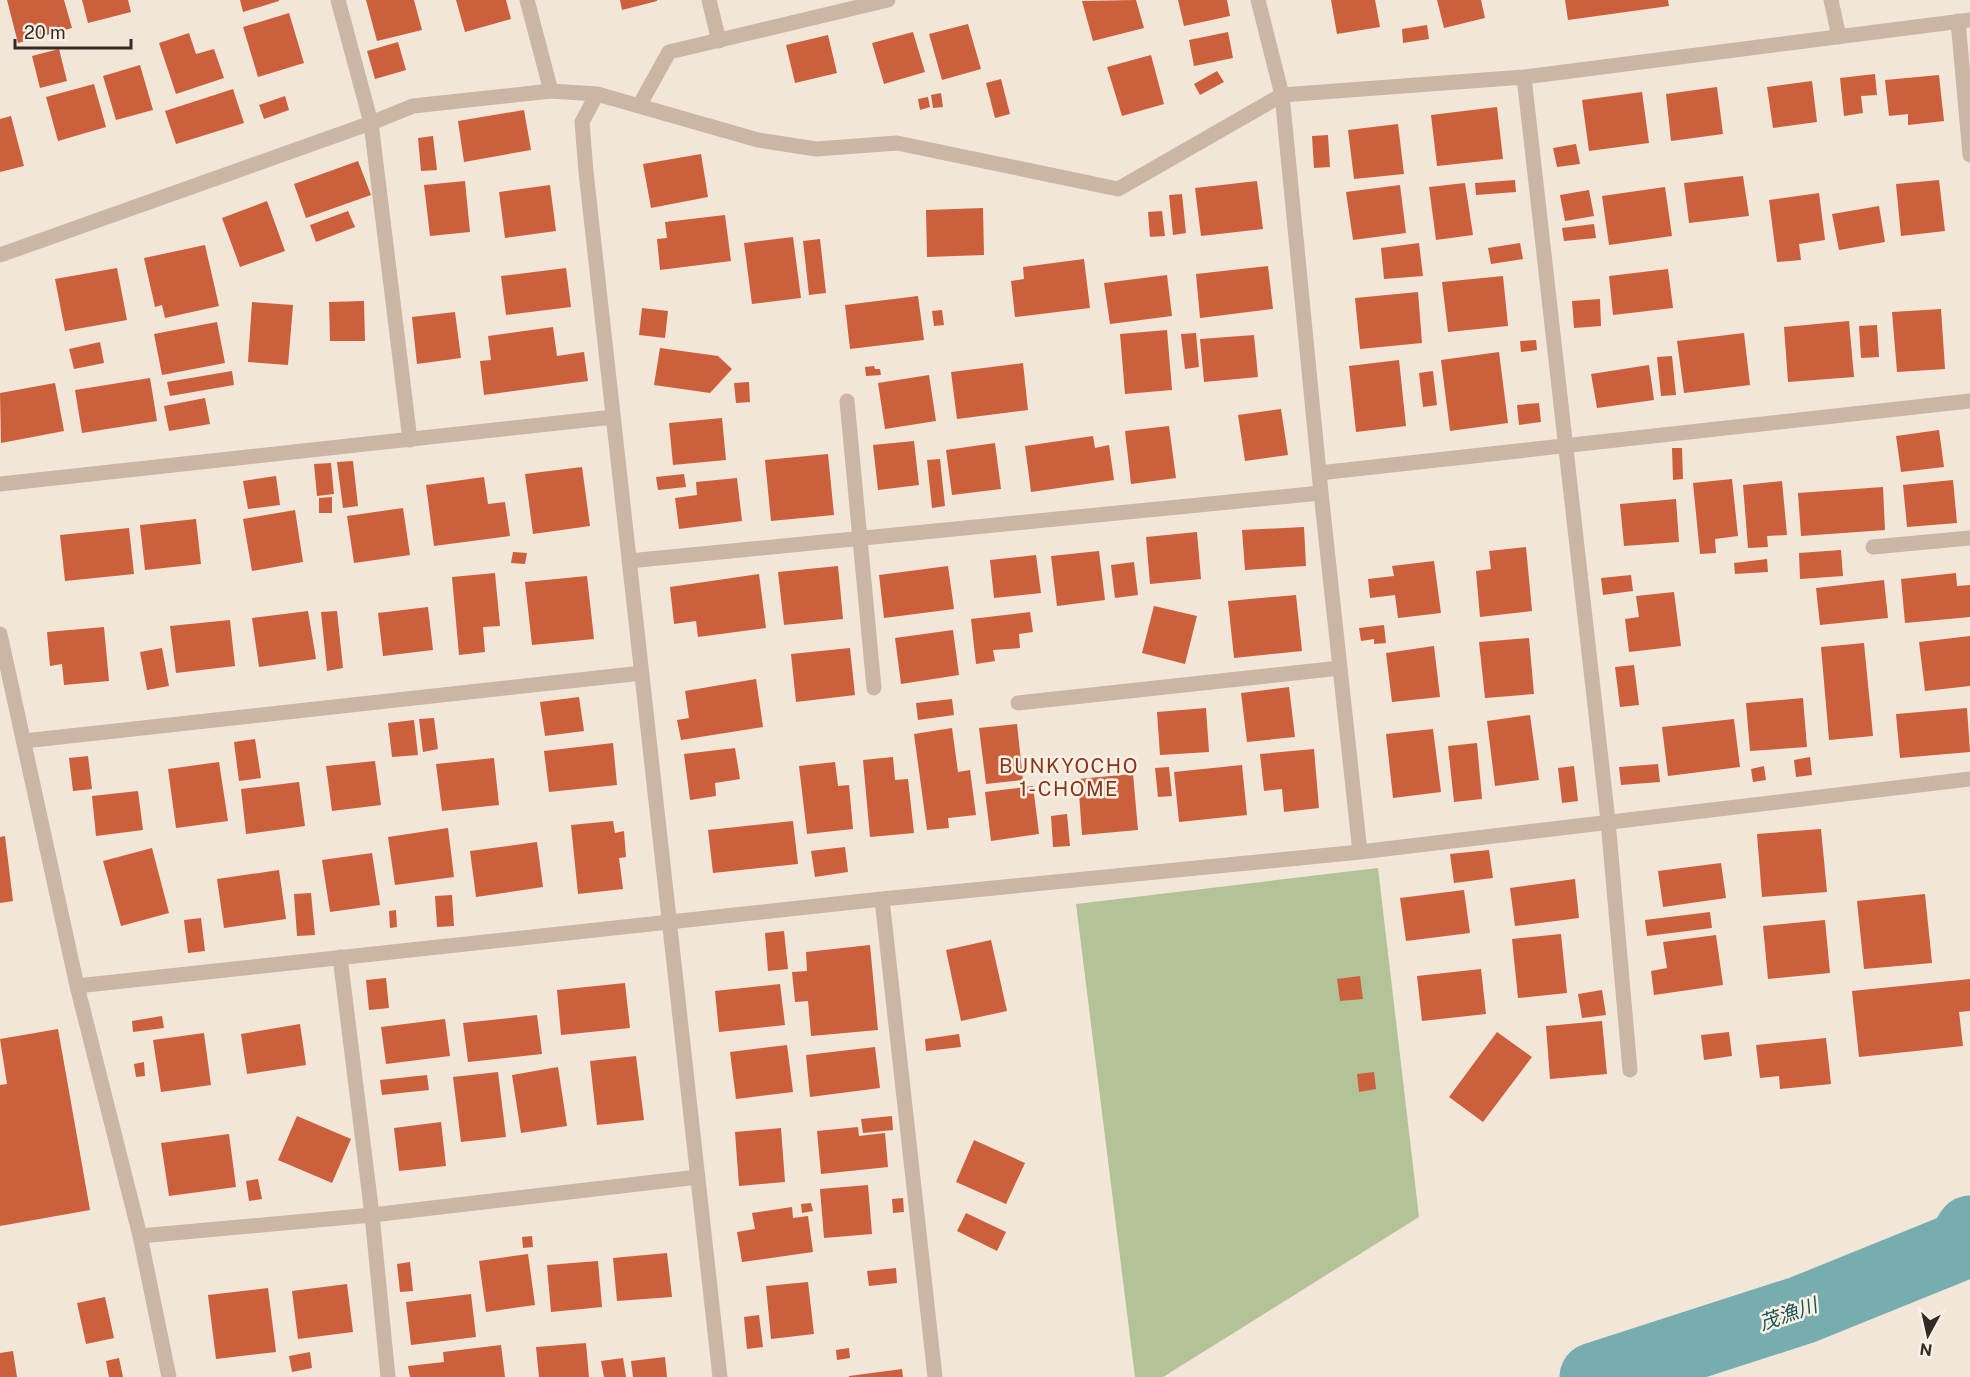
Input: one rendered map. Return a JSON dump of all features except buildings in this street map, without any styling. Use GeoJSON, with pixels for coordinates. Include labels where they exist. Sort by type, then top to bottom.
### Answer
{"type":"FeatureCollection","features":[{"type":"Feature","properties":{"kind":"street"},"geometry":{"type":"LineString","coordinates":[[338,0],[371,123],[410,440]]}},
{"type":"Feature","properties":{"kind":"street"},"geometry":{"type":"LineString","coordinates":[[527,0],[551,91]]}},
{"type":"Feature","properties":{"kind":"street"},"geometry":{"type":"LineString","coordinates":[[709,0],[719,41]]}},
{"type":"Feature","properties":{"kind":"street"},"geometry":{"type":"LineString","coordinates":[[639,106],[669,52],[888,0]]}},
{"type":"Feature","properties":{"kind":"street"},"geometry":{"type":"LineString","coordinates":[[1258,0],[1282,95],[1321,493],[1360,852]]}},
{"type":"Feature","properties":{"kind":"street"},"geometry":{"type":"LineString","coordinates":[[1831,0],[1839,37]]}},
{"type":"Feature","properties":{"kind":"street"},"geometry":{"type":"LineString","coordinates":[[0,255],[413,106],[551,91],[597,94],[758,140],[816,149],[897,143],[1118,189],[1282,95],[1524,77],[1964,21],[1970,155]]}},
{"type":"Feature","properties":{"kind":"street"},"geometry":{"type":"LineString","coordinates":[[1524,77],[1608,821],[1630,1070]]}},
{"type":"Feature","properties":{"kind":"street"},"geometry":{"type":"LineString","coordinates":[[597,94],[582,122],[720,1377]]}},
{"type":"Feature","properties":{"kind":"street"},"geometry":{"type":"LineString","coordinates":[[847,401],[874,688]]}},
{"type":"Feature","properties":{"kind":"street"},"geometry":{"type":"LineString","coordinates":[[1319,473],[1970,401]]}},
{"type":"Feature","properties":{"kind":"street"},"geometry":{"type":"LineString","coordinates":[[0,484],[613,417]]}},
{"type":"Feature","properties":{"kind":"street"},"geometry":{"type":"LineString","coordinates":[[629,561],[1321,493]]}},
{"type":"Feature","properties":{"kind":"street"},"geometry":{"type":"LineString","coordinates":[[1873,547],[1970,538]]}},
{"type":"Feature","properties":{"kind":"street"},"geometry":{"type":"LineString","coordinates":[[0,634],[77,986],[140,1236],[169,1377]]}},
{"type":"Feature","properties":{"kind":"street"},"geometry":{"type":"LineString","coordinates":[[1018,703],[1340,668]]}},
{"type":"Feature","properties":{"kind":"street"},"geometry":{"type":"LineString","coordinates":[[24,741],[642,673]]}},
{"type":"Feature","properties":{"kind":"street"},"geometry":{"type":"LineString","coordinates":[[77,986],[882,899],[1360,852],[1970,779]]}},
{"type":"Feature","properties":{"kind":"street"},"geometry":{"type":"LineString","coordinates":[[882,899],[935,1377]]}},
{"type":"Feature","properties":{"kind":"street"},"geometry":{"type":"LineString","coordinates":[[340,957],[372,1215],[388,1377]]}},
{"type":"Feature","properties":{"kind":"street"},"geometry":{"type":"LineString","coordinates":[[140,1236],[372,1215],[698,1177]]}},
{"type":"Feature","properties":{"kind":"green space"},"geometry":{"type":"Polygon","coordinates":[[[1378,868],[1419,1217],[1163,1377],[1135,1377],[1076,904],[1378,868]]]}},
{"type":"Feature","properties":{"kind":"waterway","name":"茂漁川"},"geometry":{"type":"LineString","coordinates":[[1594,1377],[1802,1310],[1960,1246],[1970,1230]]}},
{"type":"Feature","properties":{"kind":"district","name":"BUNKYOCHO 1-CHOME"},"geometry":{"type":"Point","coordinates":[1069,778]}}]}
